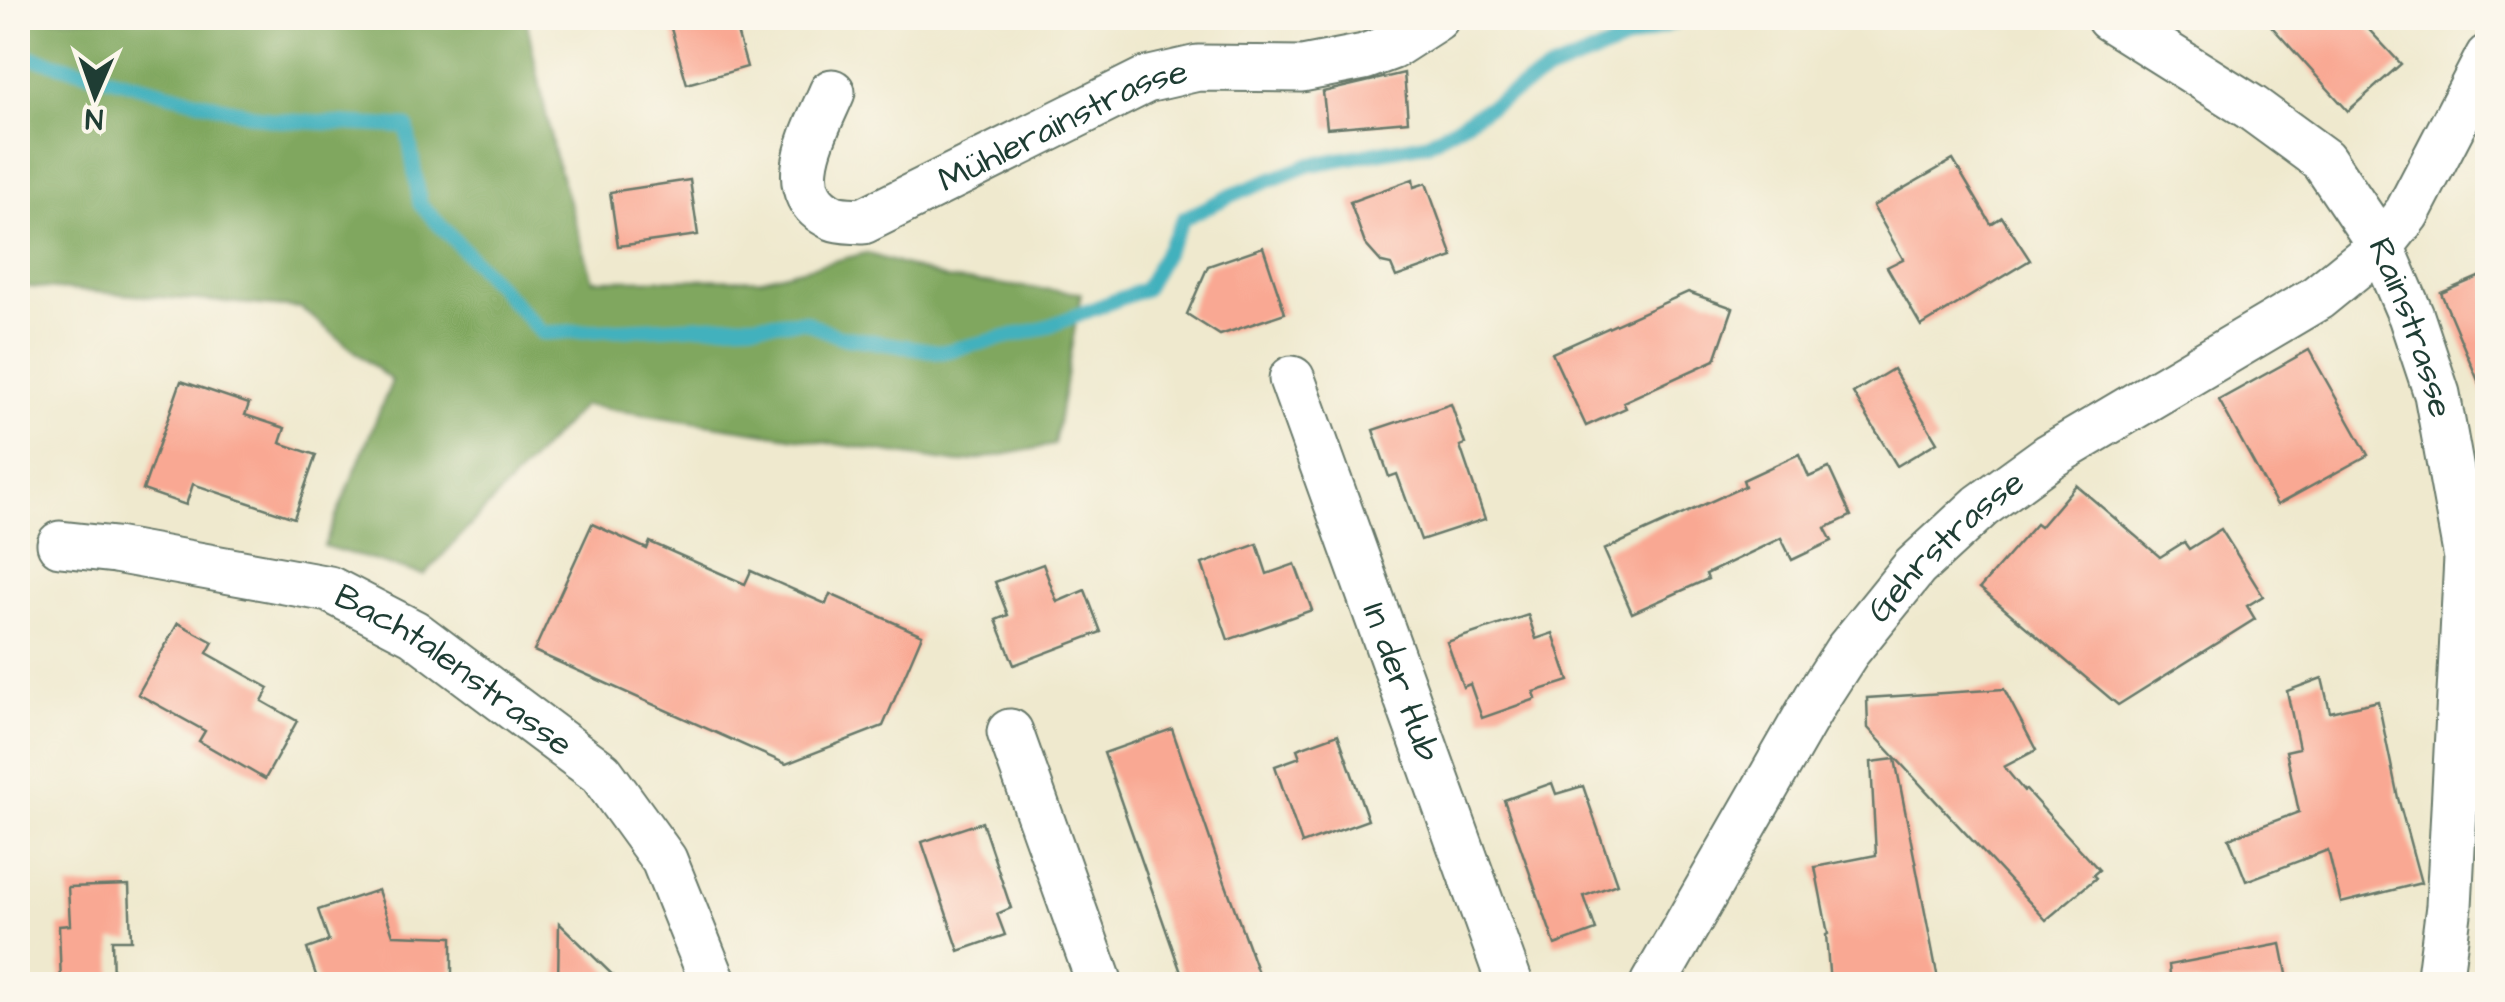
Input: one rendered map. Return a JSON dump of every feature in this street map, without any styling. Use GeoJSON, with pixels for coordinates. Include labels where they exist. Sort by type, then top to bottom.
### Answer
{"type":"FeatureCollection","features":[{"type":"Feature","properties":{"kind":"street","name":"Mühlerainstrasse"},"geometry":{"type":"LineString","coordinates":[[832,92],[808,148],[803,181],[812,204],[835,219],[863,221],[1146,80],[1198,68],[1302,69],[1364,57],[1391,46],[1436,18]]}},
{"type":"Feature","properties":{"kind":"street"},"geometry":{"type":"LineString","coordinates":[[2109,18],[2252,108],[2322,160],[2381,246]]}},
{"type":"Feature","properties":{"kind":"street","name":"Rainstrasse"},"geometry":{"type":"LineString","coordinates":[[2439,984],[2449,906],[2468,558],[2437,394],[2411,316],[2381,246],[2407,214],[2488,57]]}},
{"type":"Feature","properties":{"kind":"street","name":"Gehrstrasse"},"geometry":{"type":"LineString","coordinates":[[1653,984],[1818,696],[1847,651],[1915,567],[1981,506],[2050,456],[2316,298],[2381,246]]}},
{"type":"Feature","properties":{"kind":"street","name":"In der Hub"},"geometry":{"type":"LineString","coordinates":[[1292,379],[1510,984]]}},
{"type":"Feature","properties":{"kind":"street","name":"Bachtalenstrasse"},"geometry":{"type":"LineString","coordinates":[[60,544],[115,550],[329,589],[414,633],[601,772],[664,860],[714,984]]}},
{"type":"Feature","properties":{"kind":"street"},"geometry":{"type":"LineString","coordinates":[[1010,732],[1100,984]]}},
{"type":"Feature","properties":{"kind":"green space"},"geometry":{"type":"Polygon","coordinates":[[[18,18],[526,18],[554,153],[593,280],[762,279],[866,253],[947,279],[1081,293],[1054,445],[959,463],[583,405],[424,575],[324,546],[392,381],[301,308],[18,286],[18,18]]]}},
{"type":"Feature","properties":{"kind":"building"},"geometry":{"type":"Polygon","coordinates":[[[668,18],[733,18],[747,67],[687,84],[668,18]]]}},
{"type":"Feature","properties":{"kind":"building"},"geometry":{"type":"Polygon","coordinates":[[[2264,18],[2358,18],[2401,64],[2348,111],[2264,18]]]}},
{"type":"Feature","properties":{"kind":"building"},"geometry":{"type":"Polygon","coordinates":[[[1404,73],[1408,121],[1327,128],[1323,92],[1404,73]]]}},
{"type":"Feature","properties":{"kind":"building"},"geometry":{"type":"Polygon","coordinates":[[[1953,160],[1991,224],[2002,217],[2030,260],[1921,326],[1887,267],[1903,259],[1873,206],[1953,160]]]}},
{"type":"Feature","properties":{"kind":"building"},"geometry":{"type":"Polygon","coordinates":[[[1413,179],[1414,187],[1426,183],[1453,257],[1396,277],[1391,265],[1382,263],[1365,244],[1350,202],[1413,179]]]}},
{"type":"Feature","properties":{"kind":"building"},"geometry":{"type":"Polygon","coordinates":[[[690,180],[698,235],[618,246],[610,192],[690,180]]]}},
{"type":"Feature","properties":{"kind":"building"},"geometry":{"type":"Polygon","coordinates":[[[1263,247],[1285,313],[1220,335],[1187,314],[1208,266],[1263,247]]]}},
{"type":"Feature","properties":{"kind":"building"},"geometry":{"type":"Polygon","coordinates":[[[2488,273],[2488,402],[2487,402],[2441,293],[2488,273]]]}},
{"type":"Feature","properties":{"kind":"building"},"geometry":{"type":"Polygon","coordinates":[[[1688,292],[1733,308],[1715,360],[1623,402],[1626,408],[1586,426],[1552,353],[1688,292]]]}},
{"type":"Feature","properties":{"kind":"building"},"geometry":{"type":"Polygon","coordinates":[[[2309,350],[2368,455],[2277,505],[2219,400],[2309,350]]]}},
{"type":"Feature","properties":{"kind":"building"},"geometry":{"type":"Polygon","coordinates":[[[1893,369],[1937,442],[1897,466],[1853,393],[1893,369]]]}},
{"type":"Feature","properties":{"kind":"building"},"geometry":{"type":"Polygon","coordinates":[[[181,381],[249,404],[245,415],[285,428],[280,443],[316,455],[294,518],[193,484],[186,505],[143,490],[181,381]]]}},
{"type":"Feature","properties":{"kind":"building"},"geometry":{"type":"Polygon","coordinates":[[[1451,404],[1465,444],[1460,446],[1485,519],[1421,540],[1397,474],[1389,477],[1373,430],[1451,404]]]}},
{"type":"Feature","properties":{"kind":"building"},"geometry":{"type":"Polygon","coordinates":[[[1799,454],[1809,477],[1829,468],[1851,516],[1825,528],[1832,541],[1792,560],[1781,538],[1706,574],[1708,579],[1632,613],[1604,550],[1745,486],[1743,480],[1799,454]]]}},
{"type":"Feature","properties":{"kind":"building"},"geometry":{"type":"Polygon","coordinates":[[[2076,485],[2160,557],[2184,542],[2189,549],[2221,529],[2263,596],[2247,606],[2255,619],[2118,705],[1980,588],[2076,485]]]}},
{"type":"Feature","properties":{"kind":"building"},"geometry":{"type":"Polygon","coordinates":[[[592,524],[647,549],[650,542],[745,584],[751,571],[826,604],[830,594],[922,635],[883,726],[786,764],[534,651],[592,524]]]}},
{"type":"Feature","properties":{"kind":"building"},"geometry":{"type":"Polygon","coordinates":[[[1257,544],[1267,574],[1295,564],[1312,610],[1228,640],[1202,564],[1257,544]]]}},
{"type":"Feature","properties":{"kind":"building"},"geometry":{"type":"Polygon","coordinates":[[[1043,564],[1057,602],[1085,590],[1101,632],[1014,665],[996,620],[1008,615],[995,582],[1043,564]]]}},
{"type":"Feature","properties":{"kind":"building"},"geometry":{"type":"Polygon","coordinates":[[[1528,615],[1536,639],[1553,633],[1569,681],[1534,692],[1536,699],[1482,718],[1470,684],[1463,687],[1447,642],[1528,615]]]}},
{"type":"Feature","properties":{"kind":"building"},"geometry":{"type":"Polygon","coordinates":[[[178,623],[213,642],[207,653],[269,688],[262,701],[297,721],[265,779],[199,741],[205,731],[138,694],[178,623]]]}},
{"type":"Feature","properties":{"kind":"building"},"geometry":{"type":"Polygon","coordinates":[[[2322,678],[2330,712],[2378,701],[2421,883],[2341,903],[2328,850],[2246,881],[2229,838],[2299,812],[2286,751],[2299,748],[2287,691],[2322,678]]]}},
{"type":"Feature","properties":{"kind":"building"},"geometry":{"type":"Polygon","coordinates":[[[2004,689],[2036,750],[2004,767],[2099,870],[2093,875],[2096,878],[2046,920],[1868,728],[1867,698],[2004,689]]]}},
{"type":"Feature","properties":{"kind":"building"},"geometry":{"type":"Polygon","coordinates":[[[1172,729],[1262,984],[1185,984],[1104,753],[1172,729]]]}},
{"type":"Feature","properties":{"kind":"building"},"geometry":{"type":"Polygon","coordinates":[[[1338,734],[1368,820],[1302,844],[1275,766],[1300,757],[1297,749],[1338,734]]]}},
{"type":"Feature","properties":{"kind":"building"},"geometry":{"type":"Polygon","coordinates":[[[1895,759],[1939,984],[1830,984],[1828,934],[1815,867],[1876,855],[1871,762],[1895,759]]]}},
{"type":"Feature","properties":{"kind":"building"},"geometry":{"type":"Polygon","coordinates":[[[1552,783],[1556,794],[1583,786],[1617,884],[1584,896],[1596,930],[1555,945],[1504,800],[1552,783]]]}},
{"type":"Feature","properties":{"kind":"building"},"geometry":{"type":"Polygon","coordinates":[[[982,822],[1011,908],[997,914],[1005,935],[959,951],[922,842],[982,822]]]}},
{"type":"Feature","properties":{"kind":"building"},"geometry":{"type":"Polygon","coordinates":[[[129,885],[131,940],[112,940],[113,984],[61,984],[59,926],[70,925],[68,887],[129,885]]]}},
{"type":"Feature","properties":{"kind":"building"},"geometry":{"type":"Polygon","coordinates":[[[378,890],[393,935],[452,937],[452,984],[319,984],[307,949],[329,941],[318,910],[378,890]]]}},
{"type":"Feature","properties":{"kind":"building"},"geometry":{"type":"Polygon","coordinates":[[[559,923],[622,984],[558,984],[559,923]]]}},
{"type":"Feature","properties":{"kind":"building"},"geometry":{"type":"Polygon","coordinates":[[[2281,944],[2289,984],[2171,984],[2169,965],[2281,944]]]}},
{"type":"Feature","properties":{"kind":"waterway"},"geometry":{"type":"LineString","coordinates":[[18,54],[273,120],[407,127],[420,204],[542,333],[804,321],[838,336],[942,352],[1041,329],[1145,289],[1184,218],[1309,165],[1428,143],[1548,72],[1684,18]]}}]}
